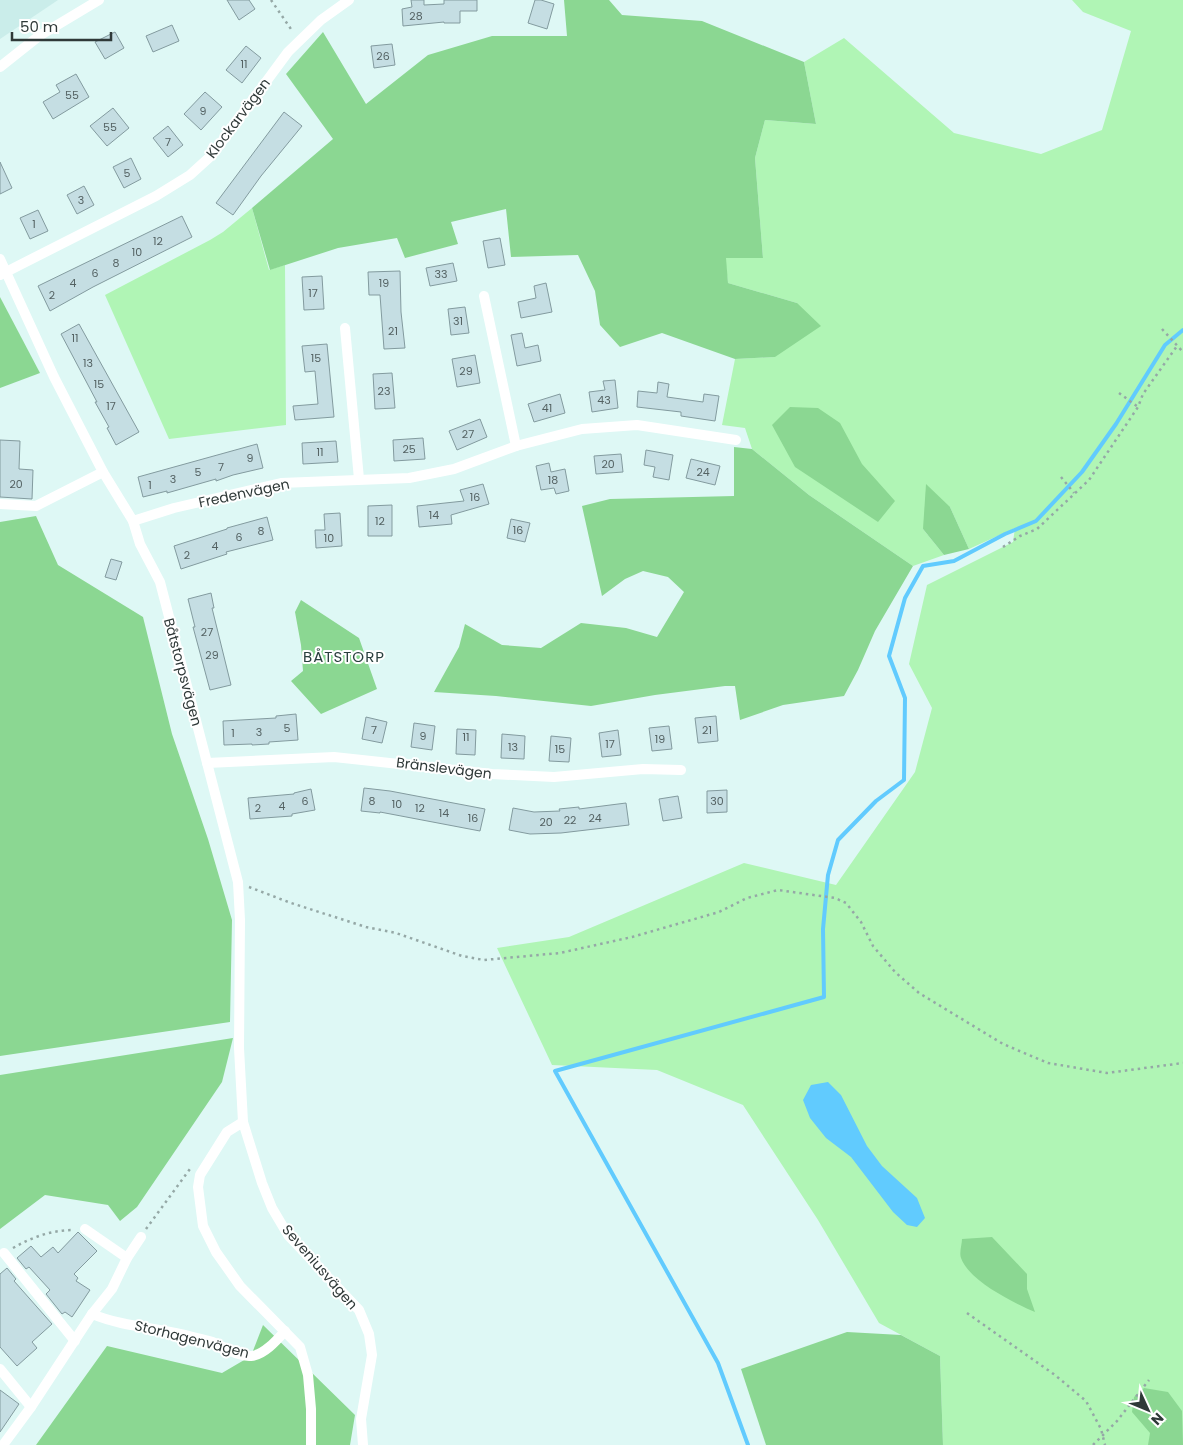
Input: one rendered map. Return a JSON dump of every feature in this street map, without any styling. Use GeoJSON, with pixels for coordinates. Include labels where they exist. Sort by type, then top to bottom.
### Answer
{"type":"FeatureCollection","features":[{"type":"Feature","properties":{"kind":"street"},"geometry":{"type":"LineString","coordinates":[[0,68],[39,36],[99,0]]}},
{"type":"Feature","properties":{"kind":"street","name":"Klockarvägen"},"geometry":{"type":"LineString","coordinates":[[3,273],[156,196],[190,175],[212,155],[288,52],[321,20],[349,0]]}},
{"type":"Feature","properties":{"kind":"street","name":"Båtstorpsvägen"},"geometry":{"type":"LineString","coordinates":[[0,259],[3,273],[54,377],[103,472],[132,521],[140,544],[160,582],[238,882]]}},
{"type":"Feature","properties":{"kind":"street"},"geometry":{"type":"LineString","coordinates":[[484,296],[516,446]]}},
{"type":"Feature","properties":{"kind":"street"},"geometry":{"type":"LineString","coordinates":[[346,328],[359,479]]}},
{"type":"Feature","properties":{"kind":"street","name":"Fredenvägen"},"geometry":{"type":"LineString","coordinates":[[132,521],[174,508],[281,483],[409,478],[454,469],[516,446],[582,429],[637,425],[736,440]]}},
{"type":"Feature","properties":{"kind":"street"},"geometry":{"type":"LineString","coordinates":[[0,504],[36,506],[103,472]]}},
{"type":"Feature","properties":{"kind":"street","name":"Bränslevägen"},"geometry":{"type":"LineString","coordinates":[[207,763],[334,757],[492,774],[554,777],[643,769],[681,770]]}},
{"type":"Feature","properties":{"kind":"street","name":"Seveniusvägen"},"geometry":{"type":"LineString","coordinates":[[238,882],[240,920],[239,1048],[243,1122],[262,1184],[272,1208],[288,1235],[359,1310],[369,1334],[372,1355],[361,1419],[363,1445]]}},
{"type":"Feature","properties":{"kind":"street"},"geometry":{"type":"LineString","coordinates":[[243,1122],[227,1132],[215,1148],[200,1175],[198,1188],[203,1226],[216,1252],[240,1286],[300,1347],[308,1375],[311,1409],[311,1445]]}},
{"type":"Feature","properties":{"kind":"street"},"geometry":{"type":"LineString","coordinates":[[85,1229],[127,1258]]}},
{"type":"Feature","properties":{"kind":"street"},"geometry":{"type":"LineString","coordinates":[[3,1445],[31,1407],[92,1314],[112,1289],[127,1258],[141,1237]]}},
{"type":"Feature","properties":{"kind":"street"},"geometry":{"type":"LineString","coordinates":[[4,1253],[75,1341]]}},
{"type":"Feature","properties":{"kind":"street","name":"Storhagenvägen"},"geometry":{"type":"LineString","coordinates":[[92,1314],[106,1320],[214,1342],[233,1352],[251,1356],[260,1353],[274,1343],[285,1331]]}},
{"type":"Feature","properties":{"kind":"street"},"geometry":{"type":"LineString","coordinates":[[0,1369],[31,1407]]}},
{"type":"Feature","properties":{"kind":"path"},"geometry":{"type":"LineString","coordinates":[[271,0],[299,40]]}},
{"type":"Feature","properties":{"kind":"path"},"geometry":{"type":"LineString","coordinates":[[1162,330],[1183,352]]}},
{"type":"Feature","properties":{"kind":"path"},"geometry":{"type":"LineString","coordinates":[[1004,547],[1020,536],[1037,529],[1089,480],[1138,407],[1143,394],[1177,346]]}},
{"type":"Feature","properties":{"kind":"path"},"geometry":{"type":"LineString","coordinates":[[1120,393],[1138,407]]}},
{"type":"Feature","properties":{"kind":"path"},"geometry":{"type":"LineString","coordinates":[[1061,477],[1074,493]]}},
{"type":"Feature","properties":{"kind":"path"},"geometry":{"type":"LineString","coordinates":[[238,882],[291,903],[366,927],[396,933],[462,956],[484,960],[560,953],[632,937],[719,912],[747,898],[778,890],[835,898],[846,903],[861,922],[872,946],[895,972],[919,993],[1003,1044],[1048,1063],[1107,1073],[1183,1063]]}},
{"type":"Feature","properties":{"kind":"path"},"geometry":{"type":"LineString","coordinates":[[4,1253],[25,1241],[58,1230],[85,1229]]}},
{"type":"Feature","properties":{"kind":"path"},"geometry":{"type":"LineString","coordinates":[[967,1313],[1055,1375],[1086,1401],[1101,1429],[1105,1445]]}},
{"type":"Feature","properties":{"kind":"path"},"geometry":{"type":"LineString","coordinates":[[1093,1445],[1118,1421],[1149,1380]]}},
{"type":"Feature","properties":{"kind":"shaded area"},"geometry":{"type":"Polygon","coordinates":[[[0,0],[58,0],[0,39],[0,0]]]}},
{"type":"Feature","properties":{"kind":"green space"},"geometry":{"type":"Polygon","coordinates":[[[564,0],[609,0],[622,15],[702,21],[804,62],[816,124],[765,120],[755,158],[763,258],[726,258],[728,283],[797,303],[821,326],[775,357],[735,359],[662,333],[620,347],[600,325],[595,291],[578,255],[511,257],[506,209],[451,222],[458,244],[405,258],[397,238],[338,248],[270,270],[252,208],[333,139],[286,74],[323,32],[366,104],[428,55],[492,36],[567,36],[564,0]]]}},
{"type":"Feature","properties":{"kind":"green space"},"geometry":{"type":"Polygon","coordinates":[[[1072,0],[1183,0],[1183,1445],[943,1445],[940,1356],[879,1323],[818,1220],[743,1105],[657,1070],[552,1065],[497,948],[569,937],[744,863],[836,885],[915,772],[932,708],[909,664],[927,585],[1013,542],[1015,528],[969,549],[950,507],[923,529],[944,555],[913,566],[809,495],[752,449],[745,428],[722,425],[735,359],[775,357],[797,303],[728,283],[725,258],[763,258],[755,158],[765,120],[816,124],[804,62],[844,38],[954,133],[1041,154],[1102,130],[1131,31],[1083,12],[1072,0]]]}},
{"type":"Feature","properties":{"kind":"green space"},"geometry":{"type":"Polygon","coordinates":[[[252,208],[269,270],[285,265],[286,425],[169,439],[105,295],[210,240],[223,232],[252,208]]]}},
{"type":"Feature","properties":{"kind":"green space"},"geometry":{"type":"Polygon","coordinates":[[[0,297],[40,373],[0,388],[0,297]]]}},
{"type":"Feature","properties":{"kind":"green space"},"geometry":{"type":"Polygon","coordinates":[[[790,407],[818,408],[840,423],[862,464],[895,501],[878,522],[795,467],[772,425],[790,407]]]}},
{"type":"Feature","properties":{"kind":"green space"},"geometry":{"type":"Polygon","coordinates":[[[734,447],[752,449],[809,495],[913,566],[875,631],[844,696],[783,705],[740,720],[735,686],[655,695],[591,706],[496,696],[434,692],[459,647],[465,624],[502,645],[541,648],[581,623],[626,628],[657,637],[684,592],[668,577],[643,571],[625,579],[602,596],[582,506],[610,499],[734,496],[734,447]]]}},
{"type":"Feature","properties":{"kind":"green space"},"geometry":{"type":"Polygon","coordinates":[[[926,484],[950,507],[969,549],[944,555],[923,529],[926,484]]]}},
{"type":"Feature","properties":{"kind":"green space"},"geometry":{"type":"Polygon","coordinates":[[[36,516],[58,565],[143,617],[172,734],[208,839],[232,920],[230,1022],[0,1056],[0,522],[36,516]]]}},
{"type":"Feature","properties":{"kind":"green space"},"geometry":{"type":"Polygon","coordinates":[[[301,600],[359,638],[377,689],[321,714],[291,681],[303,671],[301,645],[295,612],[301,600]]]}},
{"type":"Feature","properties":{"kind":"green space"},"geometry":{"type":"Polygon","coordinates":[[[233,1038],[222,1082],[137,1207],[120,1221],[108,1205],[45,1195],[0,1229],[0,1075],[233,1038]]]}},
{"type":"Feature","properties":{"kind":"green space"},"geometry":{"type":"Polygon","coordinates":[[[992,1237],[1027,1274],[1027,1289],[1035,1312],[982,1283],[966,1267],[960,1256],[962,1239],[992,1237]]]}},
{"type":"Feature","properties":{"kind":"green space"},"geometry":{"type":"Polygon","coordinates":[[[263,1325],[355,1415],[350,1445],[36,1445],[107,1346],[222,1373],[251,1356],[263,1325]]]}},
{"type":"Feature","properties":{"kind":"green space"},"geometry":{"type":"Polygon","coordinates":[[[847,1332],[901,1335],[940,1356],[943,1445],[766,1445],[741,1369],[847,1332]]]}},
{"type":"Feature","properties":{"kind":"green space"},"geometry":{"type":"Polygon","coordinates":[[[1144,1388],[1168,1392],[1182,1411],[1183,1445],[1148,1445],[1150,1433],[1132,1412],[1134,1397],[1144,1388]]]}},
{"type":"Feature","properties":{"kind":"water"},"geometry":{"type":"Polygon","coordinates":[[[828,1082],[841,1095],[867,1146],[882,1166],[917,1198],[925,1218],[917,1227],[907,1225],[893,1212],[851,1157],[826,1138],[810,1118],[803,1100],[811,1085],[828,1082]]]}},
{"type":"Feature","properties":{"kind":"building"},"geometry":{"type":"Polygon","coordinates":[[[227,0],[249,0],[255,9],[239,20],[227,0]]]}},
{"type":"Feature","properties":{"kind":"building"},"geometry":{"type":"Polygon","coordinates":[[[411,0],[424,0],[424,5],[444,4],[444,0],[477,0],[477,11],[460,11],[460,23],[444,22],[403,26],[402,9],[412,7],[411,0]]]}},
{"type":"Feature","properties":{"kind":"building"},"geometry":{"type":"Polygon","coordinates":[[[535,0],[554,4],[547,29],[528,23],[535,0]]]}},
{"type":"Feature","properties":{"kind":"building"},"geometry":{"type":"Polygon","coordinates":[[[172,25],[179,41],[153,52],[146,36],[172,25]]]}},
{"type":"Feature","properties":{"kind":"building"},"geometry":{"type":"Polygon","coordinates":[[[115,32],[124,48],[105,59],[95,42],[115,32]]]}},
{"type":"Feature","properties":{"kind":"building"},"geometry":{"type":"Polygon","coordinates":[[[392,44],[395,65],[374,68],[371,46],[392,44]]]}},
{"type":"Feature","properties":{"kind":"building"},"geometry":{"type":"Polygon","coordinates":[[[246,46],[261,58],[242,83],[226,70],[246,46]]]}},
{"type":"Feature","properties":{"kind":"building"},"geometry":{"type":"Polygon","coordinates":[[[76,74],[89,97],[53,119],[43,102],[60,92],[56,85],[76,74]]]}},
{"type":"Feature","properties":{"kind":"building"},"geometry":{"type":"Polygon","coordinates":[[[205,92],[222,107],[201,130],[184,114],[205,92]]]}},
{"type":"Feature","properties":{"kind":"building"},"geometry":{"type":"Polygon","coordinates":[[[113,108],[129,128],[107,146],[90,126],[113,108]]]}},
{"type":"Feature","properties":{"kind":"building"},"geometry":{"type":"Polygon","coordinates":[[[284,112],[302,126],[261,176],[233,215],[216,203],[284,112]]]}},
{"type":"Feature","properties":{"kind":"building"},"geometry":{"type":"Polygon","coordinates":[[[168,126],[183,145],[168,157],[153,138],[168,126]]]}},
{"type":"Feature","properties":{"kind":"building"},"geometry":{"type":"Polygon","coordinates":[[[131,158],[141,179],[124,188],[113,167],[131,158]]]}},
{"type":"Feature","properties":{"kind":"building"},"geometry":{"type":"Polygon","coordinates":[[[0,162],[12,188],[0,194],[0,162]]]}},
{"type":"Feature","properties":{"kind":"building"},"geometry":{"type":"Polygon","coordinates":[[[84,186],[94,205],[77,214],[67,195],[84,186]]]}},
{"type":"Feature","properties":{"kind":"building"},"geometry":{"type":"Polygon","coordinates":[[[38,210],[48,231],[30,239],[20,218],[38,210]]]}},
{"type":"Feature","properties":{"kind":"building"},"geometry":{"type":"Polygon","coordinates":[[[182,216],[192,237],[50,311],[38,286],[182,216]]]}},
{"type":"Feature","properties":{"kind":"building"},"geometry":{"type":"Polygon","coordinates":[[[500,238],[505,265],[488,268],[483,241],[500,238]]]}},
{"type":"Feature","properties":{"kind":"building"},"geometry":{"type":"Polygon","coordinates":[[[453,263],[457,281],[430,286],[426,268],[453,263]]]}},
{"type":"Feature","properties":{"kind":"building"},"geometry":{"type":"Polygon","coordinates":[[[400,271],[401,312],[405,348],[384,349],[380,295],[369,295],[368,272],[400,271]]]}},
{"type":"Feature","properties":{"kind":"building"},"geometry":{"type":"Polygon","coordinates":[[[322,276],[324,309],[304,310],[302,277],[322,276]]]}},
{"type":"Feature","properties":{"kind":"building"},"geometry":{"type":"Polygon","coordinates":[[[546,283],[552,312],[521,318],[518,302],[536,298],[534,286],[546,283]]]}},
{"type":"Feature","properties":{"kind":"building"},"geometry":{"type":"Polygon","coordinates":[[[465,307],[469,333],[451,335],[448,309],[465,307]]]}},
{"type":"Feature","properties":{"kind":"building"},"geometry":{"type":"Polygon","coordinates":[[[79,324],[139,432],[116,445],[107,428],[109,427],[95,402],[97,402],[61,334],[79,324]]]}},
{"type":"Feature","properties":{"kind":"building"},"geometry":{"type":"Polygon","coordinates":[[[522,333],[525,348],[538,345],[541,361],[517,366],[511,335],[522,333]]]}},
{"type":"Feature","properties":{"kind":"building"},"geometry":{"type":"Polygon","coordinates":[[[327,344],[334,417],[295,420],[293,406],[318,404],[315,371],[305,372],[302,346],[327,344]]]}},
{"type":"Feature","properties":{"kind":"building"},"geometry":{"type":"Polygon","coordinates":[[[475,355],[480,383],[457,387],[452,359],[475,355]]]}},
{"type":"Feature","properties":{"kind":"building"},"geometry":{"type":"Polygon","coordinates":[[[392,373],[395,408],[375,409],[373,374],[392,373]]]}},
{"type":"Feature","properties":{"kind":"building"},"geometry":{"type":"Polygon","coordinates":[[[615,380],[618,408],[592,412],[589,392],[605,390],[603,381],[615,380]]]}},
{"type":"Feature","properties":{"kind":"building"},"geometry":{"type":"Polygon","coordinates":[[[658,382],[669,384],[667,397],[703,402],[704,394],[719,396],[715,421],[681,416],[681,412],[637,407],[638,391],[657,393],[658,382]]]}},
{"type":"Feature","properties":{"kind":"building"},"geometry":{"type":"Polygon","coordinates":[[[560,394],[565,413],[534,422],[528,404],[560,394]]]}},
{"type":"Feature","properties":{"kind":"building"},"geometry":{"type":"Polygon","coordinates":[[[480,419],[487,437],[457,450],[449,431],[480,419]]]}},
{"type":"Feature","properties":{"kind":"building"},"geometry":{"type":"Polygon","coordinates":[[[423,438],[425,459],[394,461],[393,440],[423,438]]]}},
{"type":"Feature","properties":{"kind":"building"},"geometry":{"type":"Polygon","coordinates":[[[0,440],[20,441],[19,469],[33,470],[32,499],[0,497],[0,440]]]}},
{"type":"Feature","properties":{"kind":"building"},"geometry":{"type":"Polygon","coordinates":[[[336,441],[338,462],[303,464],[302,443],[336,441]]]}},
{"type":"Feature","properties":{"kind":"building"},"geometry":{"type":"Polygon","coordinates":[[[257,444],[263,468],[167,493],[167,491],[143,497],[138,477],[257,444]]]}},
{"type":"Feature","properties":{"kind":"building"},"geometry":{"type":"Polygon","coordinates":[[[646,450],[673,455],[669,480],[653,477],[655,467],[644,465],[646,450]]]}},
{"type":"Feature","properties":{"kind":"building"},"geometry":{"type":"Polygon","coordinates":[[[621,454],[623,472],[596,474],[594,456],[621,454]]]}},
{"type":"Feature","properties":{"kind":"building"},"geometry":{"type":"Polygon","coordinates":[[[691,459],[720,466],[715,485],[686,478],[691,459]]]}},
{"type":"Feature","properties":{"kind":"building"},"geometry":{"type":"Polygon","coordinates":[[[549,463],[551,472],[565,469],[569,491],[556,494],[554,488],[541,490],[536,466],[549,463]]]}},
{"type":"Feature","properties":{"kind":"building"},"geometry":{"type":"Polygon","coordinates":[[[483,484],[489,504],[451,515],[452,524],[419,527],[417,506],[464,501],[460,490],[483,484]]]}},
{"type":"Feature","properties":{"kind":"building"},"geometry":{"type":"Polygon","coordinates":[[[392,505],[392,536],[368,536],[368,506],[392,505]]]}},
{"type":"Feature","properties":{"kind":"building"},"geometry":{"type":"Polygon","coordinates":[[[340,513],[342,546],[316,548],[315,530],[325,530],[324,514],[340,513]]]}},
{"type":"Feature","properties":{"kind":"building"},"geometry":{"type":"Polygon","coordinates":[[[267,517],[273,540],[226,552],[227,554],[181,569],[174,546],[267,517]]]}},
{"type":"Feature","properties":{"kind":"building"},"geometry":{"type":"Polygon","coordinates":[[[511,519],[530,523],[525,542],[507,538],[511,519]]]}},
{"type":"Feature","properties":{"kind":"building"},"geometry":{"type":"Polygon","coordinates":[[[111,559],[122,562],[116,580],[105,577],[111,559]]]}},
{"type":"Feature","properties":{"kind":"building"},"geometry":{"type":"Polygon","coordinates":[[[211,593],[214,608],[212,608],[231,685],[210,690],[193,627],[195,627],[188,599],[211,593]]]}},
{"type":"Feature","properties":{"kind":"building"},"geometry":{"type":"Polygon","coordinates":[[[296,714],[298,740],[269,742],[269,744],[224,745],[223,721],[276,718],[276,716],[296,714]]]}},
{"type":"Feature","properties":{"kind":"building"},"geometry":{"type":"Polygon","coordinates":[[[716,716],[718,741],[698,743],[695,718],[716,716]]]}},
{"type":"Feature","properties":{"kind":"building"},"geometry":{"type":"Polygon","coordinates":[[[366,717],[387,722],[382,743],[362,739],[366,717]]]}},
{"type":"Feature","properties":{"kind":"building"},"geometry":{"type":"Polygon","coordinates":[[[414,723],[435,726],[432,750],[411,747],[414,723]]]}},
{"type":"Feature","properties":{"kind":"building"},"geometry":{"type":"Polygon","coordinates":[[[669,726],[672,749],[652,751],[649,728],[669,726]]]}},
{"type":"Feature","properties":{"kind":"building"},"geometry":{"type":"Polygon","coordinates":[[[457,729],[476,730],[475,755],[456,754],[457,729]]]}},
{"type":"Feature","properties":{"kind":"building"},"geometry":{"type":"Polygon","coordinates":[[[618,730],[621,755],[602,757],[599,733],[618,730]]]}},
{"type":"Feature","properties":{"kind":"building"},"geometry":{"type":"Polygon","coordinates":[[[502,734],[525,736],[524,759],[501,758],[502,734]]]}},
{"type":"Feature","properties":{"kind":"building"},"geometry":{"type":"Polygon","coordinates":[[[551,736],[571,738],[569,762],[549,761],[551,736]]]}},
{"type":"Feature","properties":{"kind":"building"},"geometry":{"type":"Polygon","coordinates":[[[364,788],[485,809],[480,831],[380,812],[361,811],[364,788]]]}},
{"type":"Feature","properties":{"kind":"building"},"geometry":{"type":"Polygon","coordinates":[[[311,789],[315,810],[292,814],[292,816],[250,819],[248,798],[294,794],[311,789]]]}},
{"type":"Feature","properties":{"kind":"building"},"geometry":{"type":"Polygon","coordinates":[[[727,790],[727,812],[707,813],[707,791],[727,790]]]}},
{"type":"Feature","properties":{"kind":"building"},"geometry":{"type":"Polygon","coordinates":[[[678,796],[682,818],[663,821],[659,799],[678,796]]]}},
{"type":"Feature","properties":{"kind":"building"},"geometry":{"type":"Polygon","coordinates":[[[626,803],[629,825],[561,833],[530,834],[509,830],[513,808],[534,812],[560,811],[559,809],[579,807],[579,809],[626,803]]]}},
{"type":"Feature","properties":{"kind":"building"},"geometry":{"type":"Polygon","coordinates":[[[78,1232],[97,1251],[74,1274],[78,1278],[76,1281],[90,1290],[72,1317],[65,1312],[62,1314],[46,1294],[50,1290],[29,1267],[26,1269],[17,1258],[31,1246],[41,1257],[53,1247],[58,1253],[78,1232]]]}},
{"type":"Feature","properties":{"kind":"building"},"geometry":{"type":"Polygon","coordinates":[[[7,1268],[16,1279],[14,1281],[52,1324],[32,1342],[37,1348],[17,1366],[0,1347],[0,1274],[7,1268]]]}},
{"type":"Feature","properties":{"kind":"building"},"geometry":{"type":"Polygon","coordinates":[[[0,1390],[19,1404],[0,1432],[0,1390]]]}},
{"type":"Feature","properties":{"kind":"waterway"},"geometry":{"type":"LineString","coordinates":[[748,1445],[718,1363],[555,1071],[824,997],[823,929],[828,875],[838,840],[876,801],[904,780],[905,698],[889,656],[905,598],[923,566],[954,561],[1005,534],[1036,521],[1082,472],[1116,424],[1165,345],[1183,330]]}},
{"type":"Feature","properties":{"kind":"district","name":"BÅTSTORP"},"geometry":{"type":"Point","coordinates":[344,656]}}]}
